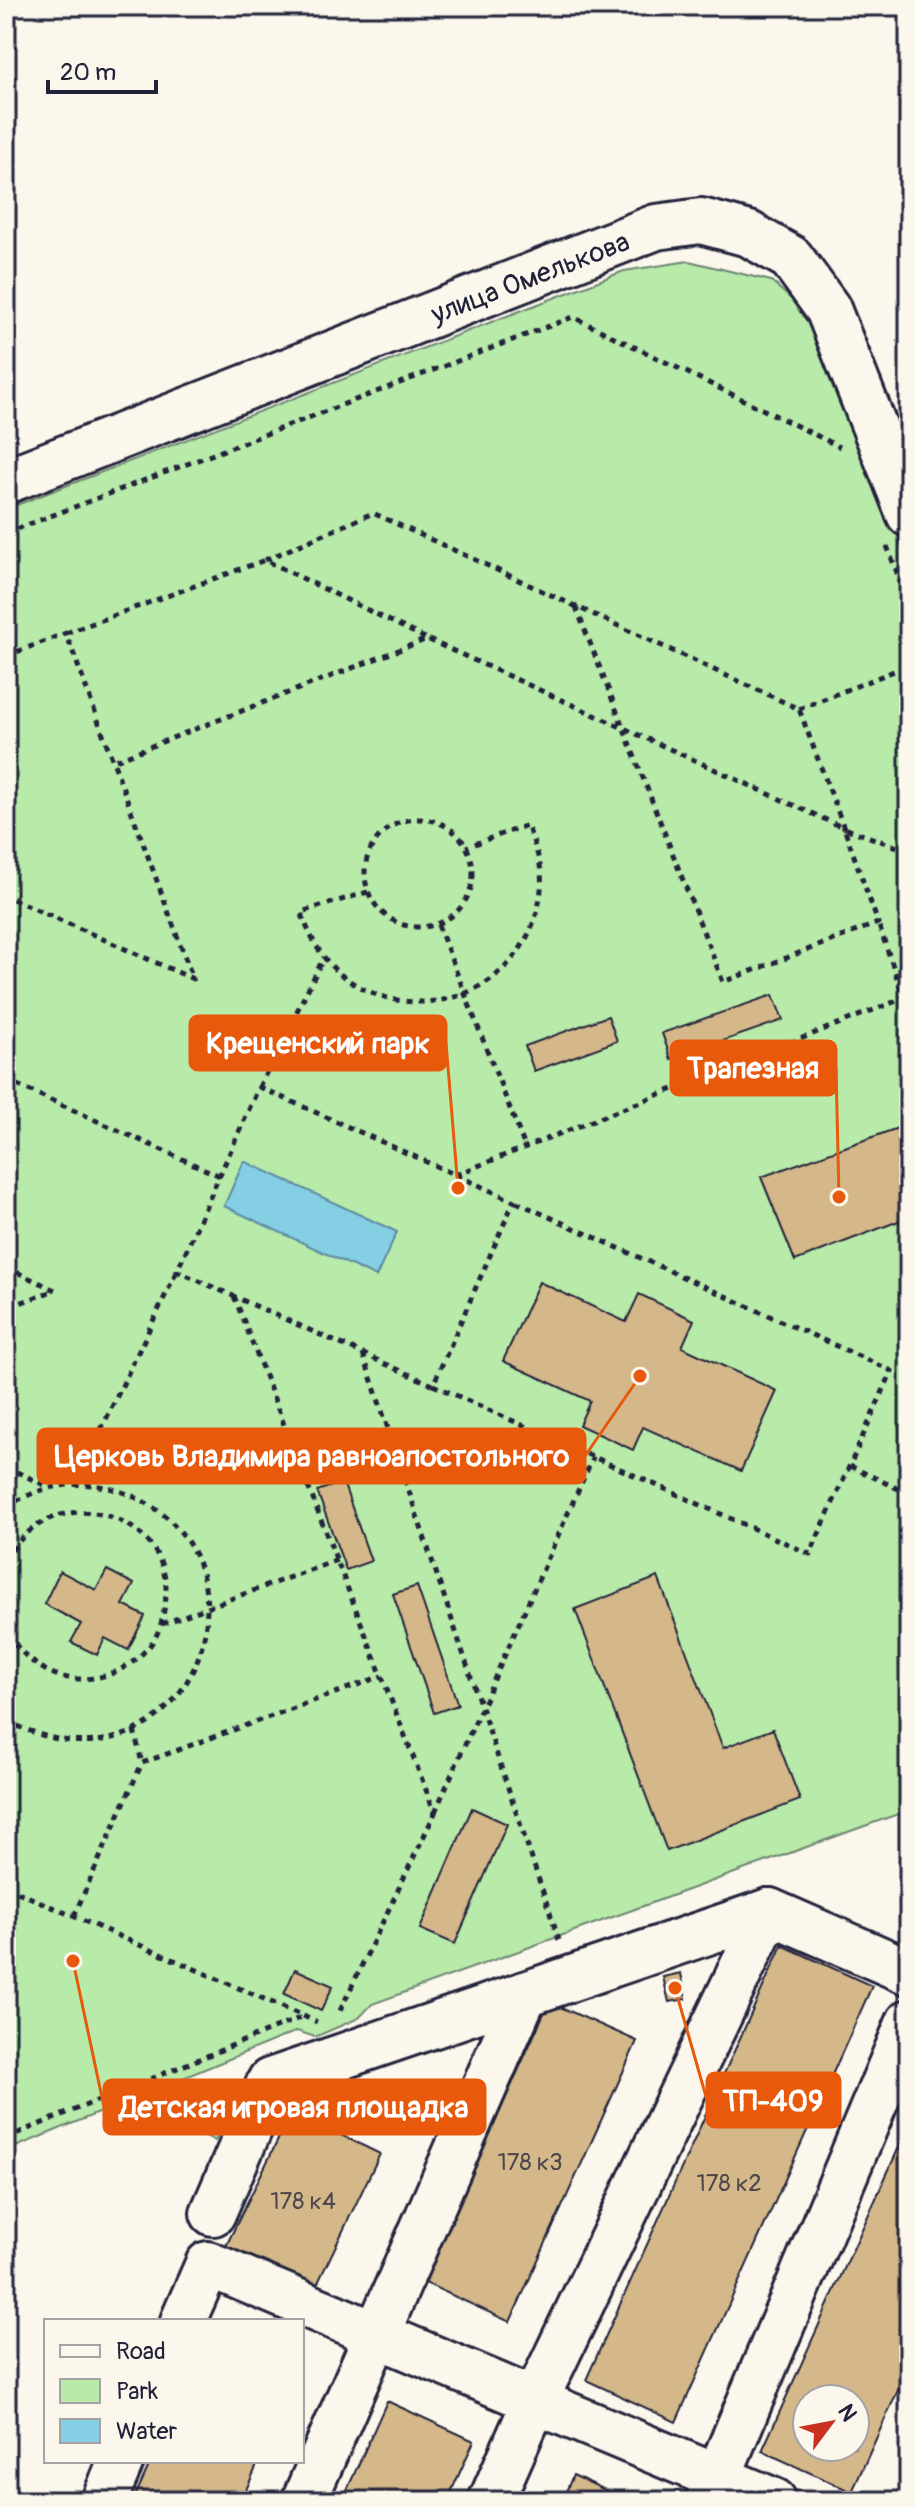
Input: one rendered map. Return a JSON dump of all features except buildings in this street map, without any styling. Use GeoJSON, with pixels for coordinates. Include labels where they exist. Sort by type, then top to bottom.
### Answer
{"type":"FeatureCollection","features":[{"type":"Feature","properties":{"kind":"street","name":"улица Омелькова"},"geometry":{"type":"LineString","coordinates":[[6,481],[656,227],[701,221],[749,234],[791,258],[828,309],[896,525]]}},
{"type":"Feature","properties":{"kind":"street"},"geometry":{"type":"LineString","coordinates":[[491,2501],[535,2401],[769,1911]]}},
{"type":"Feature","properties":{"kind":"street"},"geometry":{"type":"LineString","coordinates":[[213,2213],[270,2081],[769,1911],[909,1972]]}},
{"type":"Feature","properties":{"kind":"street"},"geometry":{"type":"LineString","coordinates":[[304,2501],[525,1994]]}},
{"type":"Feature","properties":{"kind":"street"},"geometry":{"type":"LineString","coordinates":[[713,2489],[909,2022]]}},
{"type":"Feature","properties":{"kind":"street"},"geometry":{"type":"LineString","coordinates":[[184,2319],[208,2264],[535,2401],[713,2489],[774,2501]]}},
{"type":"Feature","properties":{"kind":"street"},"geometry":{"type":"LineString","coordinates":[[104,2501],[120,2463]]}},
{"type":"Feature","properties":{"kind":"path"},"geometry":{"type":"LineString","coordinates":[[6,533],[573,317],[853,454]]}},
{"type":"Feature","properties":{"kind":"path"},"geometry":{"type":"LineString","coordinates":[[6,656],[265,560],[373,513],[799,709],[904,998],[455,1175]]}},
{"type":"Feature","properties":{"kind":"path"},"geometry":{"type":"LineString","coordinates":[[896,525],[909,605]]}},
{"type":"Feature","properties":{"kind":"path"},"geometry":{"type":"LineString","coordinates":[[265,560],[427,639],[844,828],[909,851]]}},
{"type":"Feature","properties":{"kind":"path"},"geometry":{"type":"LineString","coordinates":[[576,606],[723,982],[878,923]]}},
{"type":"Feature","properties":{"kind":"path"},"geometry":{"type":"LineString","coordinates":[[6,896],[193,979],[66,633]]}},
{"type":"Feature","properties":{"kind":"path"},"geometry":{"type":"LineString","coordinates":[[113,761],[427,639]]}},
{"type":"Feature","properties":{"kind":"path"},"geometry":{"type":"LineString","coordinates":[[799,709],[909,665]]}},
{"type":"Feature","properties":{"kind":"path"},"geometry":{"type":"LineString","coordinates":[[418,819],[435,821],[450,828],[466,847],[474,872],[472,889],[453,917],[438,925],[420,928],[404,926],[376,906],[368,892],[365,875],[367,857],[374,842],[386,830],[401,822],[418,819]]}},
{"type":"Feature","properties":{"kind":"path"},"geometry":{"type":"LineString","coordinates":[[368,892],[301,912],[310,936],[324,957],[342,976],[363,990],[388,999],[412,1003],[438,1002],[464,994],[486,983],[505,968],[521,948],[533,925],[541,874],[537,849],[527,825],[466,847]]}},
{"type":"Feature","properties":{"kind":"path"},"geometry":{"type":"LineString","coordinates":[[438,925],[525,1148]]}},
{"type":"Feature","properties":{"kind":"path"},"geometry":{"type":"LineString","coordinates":[[75,1484],[177,1271],[259,1087],[324,957]]}},
{"type":"Feature","properties":{"kind":"path"},"geometry":{"type":"LineString","coordinates":[[6,1080],[220,1176]]}},
{"type":"Feature","properties":{"kind":"path"},"geometry":{"type":"LineString","coordinates":[[177,1271],[810,1554],[850,1466],[892,1371],[259,1087]]}},
{"type":"Feature","properties":{"kind":"path"},"geometry":{"type":"LineString","coordinates":[[433,1385],[514,1201]]}},
{"type":"Feature","properties":{"kind":"path"},"geometry":{"type":"LineString","coordinates":[[6,1267],[55,1290],[6,1308]]}},
{"type":"Feature","properties":{"kind":"path"},"geometry":{"type":"LineString","coordinates":[[234,1296],[435,1813]]}},
{"type":"Feature","properties":{"kind":"path"},"geometry":{"type":"LineString","coordinates":[[363,1354],[572,1979]]}},
{"type":"Feature","properties":{"kind":"path"},"geometry":{"type":"LineString","coordinates":[[332,2029],[435,1813],[593,1457]]}},
{"type":"Feature","properties":{"kind":"path"},"geometry":{"type":"LineString","coordinates":[[850,1466],[909,1494]]}},
{"type":"Feature","properties":{"kind":"path"},"geometry":{"type":"LineString","coordinates":[[6,1467],[49,1487]]}},
{"type":"Feature","properties":{"kind":"path"},"geometry":{"type":"LineString","coordinates":[[6,1507],[23,1496],[49,1487],[75,1484],[103,1486],[128,1494],[152,1507],[189,1546],[201,1570],[208,1624],[192,1675],[177,1697],[157,1716],[134,1730],[95,1741],[55,1740],[29,1732],[6,1720]]}},
{"type":"Feature","properties":{"kind":"path"},"geometry":{"type":"LineString","coordinates":[[6,1561],[28,1530],[47,1519],[68,1512],[90,1511],[111,1516],[131,1526],[147,1541],[159,1560],[165,1581],[166,1603],[162,1624],[152,1644],[128,1666],[97,1678],[75,1679],[54,1674],[35,1664],[18,1649],[6,1629]]}},
{"type":"Feature","properties":{"kind":"path"},"geometry":{"type":"LineString","coordinates":[[162,1624],[337,1560]]}},
{"type":"Feature","properties":{"kind":"path"},"geometry":{"type":"LineString","coordinates":[[142,1763],[382,1676]]}},
{"type":"Feature","properties":{"kind":"path"},"geometry":{"type":"LineString","coordinates":[[74,1917],[142,1763],[134,1730]]}},
{"type":"Feature","properties":{"kind":"path"},"geometry":{"type":"LineString","coordinates":[[6,1887],[317,2022]]}},
{"type":"Feature","properties":{"kind":"path"},"geometry":{"type":"LineString","coordinates":[[6,2138],[303,2016]]}},
{"type":"Feature","properties":{"kind":"path"},"geometry":{"type":"LineString","coordinates":[[897,2501],[909,2473]]}},
{"type":"Feature","properties":{"kind":"green space"},"geometry":{"type":"Polygon","coordinates":[[[689,261],[771,281],[801,308],[825,340],[909,566],[909,1810],[372,2004],[359,2018],[315,2037],[297,2031],[6,2151],[6,509],[624,271],[689,261]]]}},
{"type":"Feature","properties":{"kind":"green space"},"geometry":{"type":"Polygon","coordinates":[[[201,2079],[237,2098],[215,2141],[179,2122],[201,2079]]]}},
{"type":"Feature","properties":{"kind":"water"},"geometry":{"type":"Polygon","coordinates":[[[244,1161],[397,1232],[376,1277],[224,1206],[244,1161]]]}},
{"type":"Feature","properties":{"kind":"place","name":"Крещенский парк"},"geometry":{"type":"Point","coordinates":[458,1188]}},
{"type":"Feature","properties":{"kind":"place","name":"Трапезная"},"geometry":{"type":"Point","coordinates":[839,1197]}},
{"type":"Feature","properties":{"kind":"place","name":"Церковь Владимира равноапостольного"},"geometry":{"type":"Point","coordinates":[640,1376]}},
{"type":"Feature","properties":{"kind":"place","name":"Детская игровая площадка"},"geometry":{"type":"Point","coordinates":[73,1961]}},
{"type":"Feature","properties":{"kind":"place","name":"ТП-409"},"geometry":{"type":"Point","coordinates":[675,1988]}}]}
